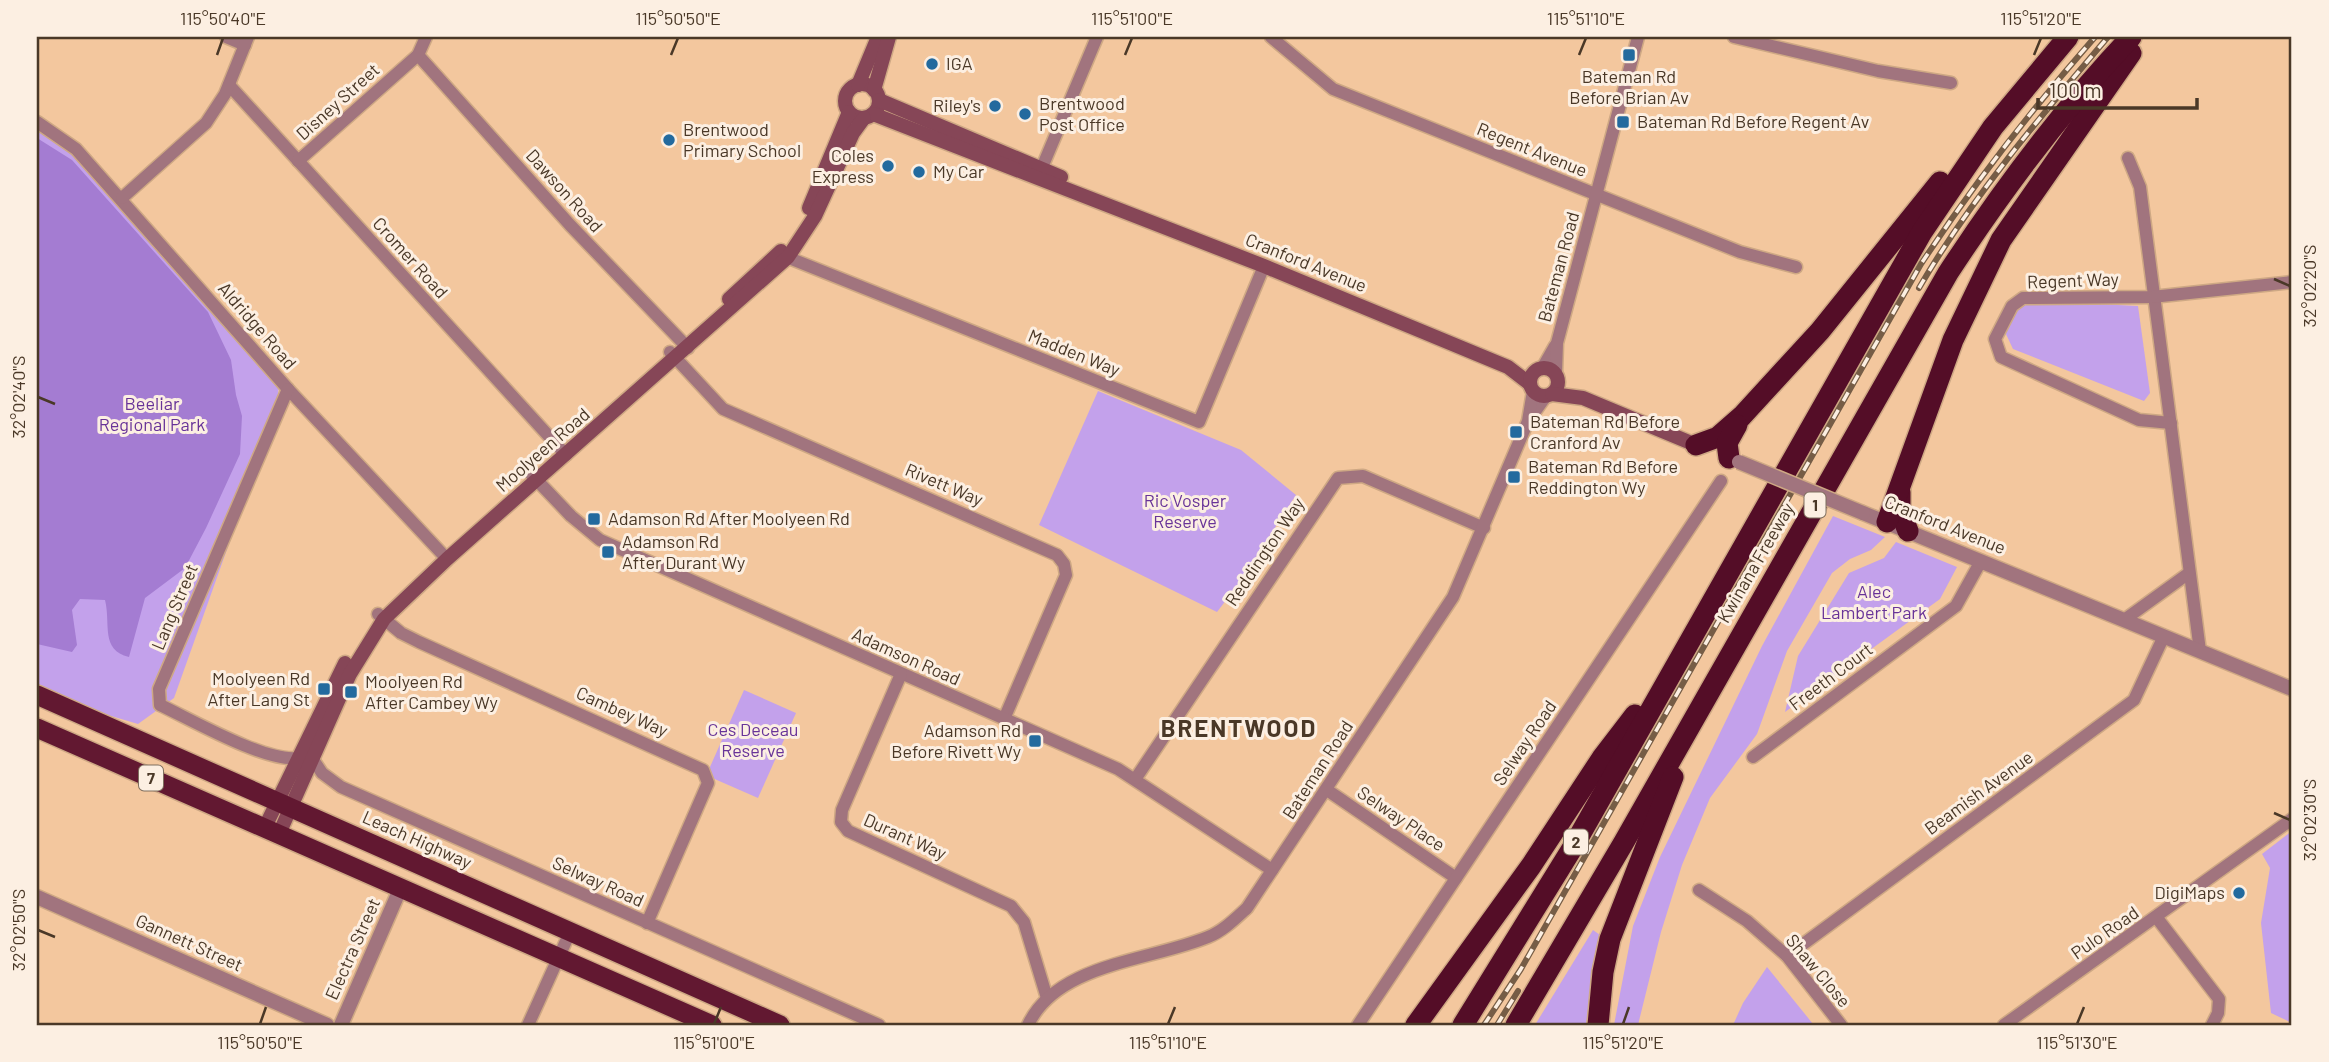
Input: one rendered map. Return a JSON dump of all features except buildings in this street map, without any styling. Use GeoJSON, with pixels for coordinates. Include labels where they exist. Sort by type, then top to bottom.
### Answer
{"type":"FeatureCollection","features":[{"type":"Feature","properties":{"kind":"highway"},"geometry":{"type":"LineString","coordinates":[[1696,445],[1718,438],[1742,416],[1820,331],[2055,37]]}},
{"type":"Feature","properties":{"kind":"highway","name":"Kwinana Freeway"},"geometry":{"type":"LineString","coordinates":[[1463,1025],[1573,847],[1677,659],[1922,232],[1993,127],[2068,37]]}},
{"type":"Feature","properties":{"kind":"highway","name":"Kwinana Freeway"},"geometry":{"type":"LineString","coordinates":[[1516,1025],[1955,262],[2048,132],[2131,37]]}},
{"type":"Feature","properties":{"kind":"highway"},"geometry":{"type":"LineString","coordinates":[[1887,522],[1953,340],[2001,240],[2142,37]]}},
{"type":"Feature","properties":{"kind":"highway"},"geometry":{"type":"LineString","coordinates":[[1734,460],[1727,443],[1742,416]]}},
{"type":"Feature","properties":{"kind":"highway"},"geometry":{"type":"LineString","coordinates":[[1901,483],[1900,511],[1908,531]]}},
{"type":"Feature","properties":{"kind":"highway"},"geometry":{"type":"LineString","coordinates":[[1416,1025],[1531,866],[1602,758],[1677,659]]}},
{"type":"Feature","properties":{"kind":"highway","name":"Leach Highway"},"geometry":{"type":"LineString","coordinates":[[37,695],[780,1025]]}},
{"type":"Feature","properties":{"kind":"highway","name":"1"},"geometry":{"type":"LineString","coordinates":[[1598,1025],[1603,972],[1610,939],[1700,706]]}},
{"type":"Feature","properties":{"kind":"highway","name":"7"},"geometry":{"type":"LineString","coordinates":[[37,727],[712,1025]]}},
{"type":"Feature","properties":{"kind":"main road","name":"Moolyeen Road"},"geometry":{"type":"LineString","coordinates":[[783,256],[806,216],[831,162],[849,112],[846,96],[858,85],[878,37]]}},
{"type":"Feature","properties":{"kind":"main road","name":"Moolyeen Road"},"geometry":{"type":"LineString","coordinates":[[272,830],[305,758],[381,616],[444,556],[783,256],[816,216],[853,134],[872,105],[889,37]]}},
{"type":"Feature","properties":{"kind":"main road"},"geometry":{"type":"LineString","coordinates":[[849,112],[872,105],[858,85]]}},
{"type":"Feature","properties":{"kind":"main road","name":"Cranford Avenue"},"geometry":{"type":"LineString","coordinates":[[872,105],[1696,445]]}},
{"type":"Feature","properties":{"kind":"street"},"geometry":{"type":"LineString","coordinates":[[122,198],[206,123],[229,85],[247,41],[226,37]]}},
{"type":"Feature","properties":{"kind":"street","name":"Disney Street"},"geometry":{"type":"LineString","coordinates":[[298,161],[418,55],[426,37]]}},
{"type":"Feature","properties":{"kind":"street"},"geometry":{"type":"LineString","coordinates":[[1040,173],[1097,37]]}},
{"type":"Feature","properties":{"kind":"street","name":"Regent Avenue"},"geometry":{"type":"LineString","coordinates":[[1271,37],[1333,89],[1740,252],[1796,267]]}},
{"type":"Feature","properties":{"kind":"street","name":"Bateman Road"},"geometry":{"type":"LineString","coordinates":[[1028,1025],[1047,998],[1079,976],[1210,936],[1247,908],[1453,597],[1544,382],[1557,343],[1638,37]]}},
{"type":"Feature","properties":{"kind":"street"},"geometry":{"type":"LineString","coordinates":[[1734,37],[1878,71],[1951,83]]}},
{"type":"Feature","properties":{"kind":"street","name":"Dawson Road"},"geometry":{"type":"LineString","coordinates":[[418,55],[570,225],[685,345]]}},
{"type":"Feature","properties":{"kind":"street","name":"Cromer Road"},"geometry":{"type":"LineString","coordinates":[[229,85],[563,452]]}},
{"type":"Feature","properties":{"kind":"street","name":"Aldridge Road"},"geometry":{"type":"LineString","coordinates":[[37,122],[76,149],[122,198],[288,389],[444,556]]}},
{"type":"Feature","properties":{"kind":"street"},"geometry":{"type":"LineString","coordinates":[[2128,158],[2140,187],[2152,297],[2200,651]]}},
{"type":"Feature","properties":{"kind":"street","name":"Madden Way"},"geometry":{"type":"LineString","coordinates":[[783,256],[1199,422],[1264,266]]}},
{"type":"Feature","properties":{"kind":"street","name":"Regent Way"},"geometry":{"type":"LineString","coordinates":[[2171,424],[2139,420],[2001,357],[1995,339],[2012,306],[2023,298],[2152,297],[2292,282]]}},
{"type":"Feature","properties":{"kind":"street","name":"Rivett Way"},"geometry":{"type":"LineString","coordinates":[[673,355],[723,409],[1057,555],[1064,564],[1066,575],[1004,719]]}},
{"type":"Feature","properties":{"kind":"street","name":"Lang Street"},"geometry":{"type":"LineString","coordinates":[[288,389],[160,684],[160,705],[258,750],[285,759],[305,758]]}},
{"type":"Feature","properties":{"kind":"street","name":"Cranford Avenue"},"geometry":{"type":"LineString","coordinates":[[1696,445],[2292,689]]}},
{"type":"Feature","properties":{"kind":"street","name":"Reddington Way"},"geometry":{"type":"LineString","coordinates":[[1136,778],[1338,478],[1363,476],[1484,528]]}},
{"type":"Feature","properties":{"kind":"street","name":"Adamson Road"},"geometry":{"type":"LineString","coordinates":[[534,478],[571,516],[600,540],[1136,778],[1272,870]]}},
{"type":"Feature","properties":{"kind":"street","name":"Selway Road"},"geometry":{"type":"LineString","coordinates":[[1358,1025],[1721,481]]}},
{"type":"Feature","properties":{"kind":"street","name":"Freeth Court"},"geometry":{"type":"LineString","coordinates":[[1753,757],[1956,606],[1981,561]]}},
{"type":"Feature","properties":{"kind":"street"},"geometry":{"type":"LineString","coordinates":[[2124,620],[2189,573]]}},
{"type":"Feature","properties":{"kind":"street","name":"Cambey Way"},"geometry":{"type":"LineString","coordinates":[[381,616],[419,642],[703,770],[708,783],[646,923]]}},
{"type":"Feature","properties":{"kind":"street","name":"Beamish Avenue"},"geometry":{"type":"LineString","coordinates":[[1787,956],[2134,701],[2164,636]]}},
{"type":"Feature","properties":{"kind":"street","name":"Durant Way"},"geometry":{"type":"LineString","coordinates":[[901,674],[842,810],[841,822],[848,831],[1012,906],[1024,922],[1047,998]]}},
{"type":"Feature","properties":{"kind":"street","name":"Selway Road"},"geometry":{"type":"LineString","coordinates":[[305,758],[341,787],[879,1025]]}},
{"type":"Feature","properties":{"kind":"street","name":"Selway Place"},"geometry":{"type":"LineString","coordinates":[[1327,790],[1456,878]]}},
{"type":"Feature","properties":{"kind":"street","name":"Pulo Road"},"geometry":{"type":"LineString","coordinates":[[2004,1025],[2157,918],[2292,818]]}},
{"type":"Feature","properties":{"kind":"street","name":"Electra Street"},"geometry":{"type":"LineString","coordinates":[[341,1025],[401,887]]}},
{"type":"Feature","properties":{"kind":"street","name":"Shaw Close"},"geometry":{"type":"LineString","coordinates":[[1699,890],[1747,921],[1787,956],[1841,1025]]}},
{"type":"Feature","properties":{"kind":"street","name":"Gannett Street"},"geometry":{"type":"LineString","coordinates":[[37,897],[327,1025]]}},
{"type":"Feature","properties":{"kind":"street"},"geometry":{"type":"LineString","coordinates":[[2157,918],[2219,999],[2218,1013],[2211,1025]]}},
{"type":"Feature","properties":{"kind":"street"},"geometry":{"type":"LineString","coordinates":[[528,1025],[571,930]]}},
{"type":"Feature","properties":{"kind":"green space","name":"Beeliar Regional Park"},"geometry":{"type":"Polygon","coordinates":[[[37,128],[74,154],[279,385],[276,412],[174,698],[138,724],[91,710],[37,686],[37,128]]]}},
{"type":"Feature","properties":{"kind":"green space","name":"Beeliar Regional Park"},"geometry":{"type":"Polygon","coordinates":[[[37,138],[72,160],[208,312],[231,360],[242,416],[240,454],[206,528],[185,568],[145,598],[129,657],[120,654],[110,642],[105,600],[80,599],[72,610],[77,645],[72,652],[37,644],[37,138]]]}},
{"type":"Feature","properties":{"kind":"green space"},"geometry":{"type":"Polygon","coordinates":[[[2036,301],[2138,306],[2150,393],[2144,401],[2013,349],[2005,332],[2019,308],[2036,301]]]}},
{"type":"Feature","properties":{"kind":"green space","name":"Ric Vosper Reserve"},"geometry":{"type":"Polygon","coordinates":[[[1098,391],[1241,450],[1296,495],[1240,582],[1217,612],[1039,525],[1098,391]]]}},
{"type":"Feature","properties":{"kind":"green space"},"geometry":{"type":"Polygon","coordinates":[[[1833,516],[1885,537],[1871,550],[1850,559],[1832,573],[1787,651],[1757,734],[1710,798],[1682,865],[1661,932],[1638,1025],[1614,1025],[1633,926],[1660,857],[1762,646],[1833,516]]]}},
{"type":"Feature","properties":{"kind":"green space","name":"Alec Lambert Park"},"geometry":{"type":"Polygon","coordinates":[[[1896,542],[1957,567],[1940,599],[1785,712],[1798,656],[1849,573],[1884,558],[1896,542]]]}},
{"type":"Feature","properties":{"kind":"green space","name":"Ces Deceau Reserve"},"geometry":{"type":"Polygon","coordinates":[[[744,690],[796,713],[758,798],[710,777],[710,767],[744,690]]]}},
{"type":"Feature","properties":{"kind":"green space"},"geometry":{"type":"Polygon","coordinates":[[[2292,831],[2292,1023],[2271,1013],[2261,923],[2270,868],[2262,854],[2292,831]]]}},
{"type":"Feature","properties":{"kind":"green space"},"geometry":{"type":"Polygon","coordinates":[[[1593,930],[1600,935],[1586,1025],[1535,1025],[1593,930]]]}},
{"type":"Feature","properties":{"kind":"green space"},"geometry":{"type":"Polygon","coordinates":[[[1767,967],[1813,1024],[1733,1025],[1743,1003],[1767,967]]]}},
{"type":"Feature","properties":{"kind":"railway"},"geometry":{"type":"LineString","coordinates":[[1484,1025],[1521,969],[1921,264],[2004,147],[2095,37]]}},
{"type":"Feature","properties":{"kind":"railway"},"geometry":{"type":"LineString","coordinates":[[1919,288],[1984,190],[2108,37]]}},
{"type":"Feature","properties":{"kind":"railway"},"geometry":{"type":"LineString","coordinates":[[1497,1025],[1518,991]]}},
{"type":"Feature","properties":{"kind":"place","name":"Bateman Rd Before Brian Av"},"geometry":{"type":"Point","coordinates":[1629,55]}},
{"type":"Feature","properties":{"kind":"place","name":"IGA"},"geometry":{"type":"Point","coordinates":[932,64]}},
{"type":"Feature","properties":{"kind":"place","name":"Riley's"},"geometry":{"type":"Point","coordinates":[995,106]}},
{"type":"Feature","properties":{"kind":"place","name":"Brentwood Post Office"},"geometry":{"type":"Point","coordinates":[1025,114]}},
{"type":"Feature","properties":{"kind":"place","name":"Bateman Rd Before Regent Av"},"geometry":{"type":"Point","coordinates":[1623,122]}},
{"type":"Feature","properties":{"kind":"place","name":"Brentwood Primary School"},"geometry":{"type":"Point","coordinates":[669,140]}},
{"type":"Feature","properties":{"kind":"place","name":"Coles Express"},"geometry":{"type":"Point","coordinates":[888,166]}},
{"type":"Feature","properties":{"kind":"place","name":"My Car"},"geometry":{"type":"Point","coordinates":[919,172]}},
{"type":"Feature","properties":{"kind":"place","name":"Bateman Rd Before Cranford Av"},"geometry":{"type":"Point","coordinates":[1516,432]}},
{"type":"Feature","properties":{"kind":"place","name":"Bateman Rd Before Reddington Wy"},"geometry":{"type":"Point","coordinates":[1514,477]}},
{"type":"Feature","properties":{"kind":"place","name":"Adamson Rd After Moolyeen Rd"},"geometry":{"type":"Point","coordinates":[594,519]}},
{"type":"Feature","properties":{"kind":"place","name":"Adamson Rd After Durant Wy"},"geometry":{"type":"Point","coordinates":[608,552]}},
{"type":"Feature","properties":{"kind":"place","name":"Moolyeen Rd After Lang St"},"geometry":{"type":"Point","coordinates":[324,689]}},
{"type":"Feature","properties":{"kind":"place","name":"Moolyeen Rd After Cambey Wy"},"geometry":{"type":"Point","coordinates":[351,692]}},
{"type":"Feature","properties":{"kind":"place","name":"Adamson Rd Before Rivett Wy"},"geometry":{"type":"Point","coordinates":[1035,741]}},
{"type":"Feature","properties":{"kind":"place","name":"DigiMaps"},"geometry":{"type":"Point","coordinates":[2239,893]}},
{"type":"Feature","properties":{"kind":"district","name":"BRENTWOOD"},"geometry":{"type":"Point","coordinates":[1239,729]}}]}
